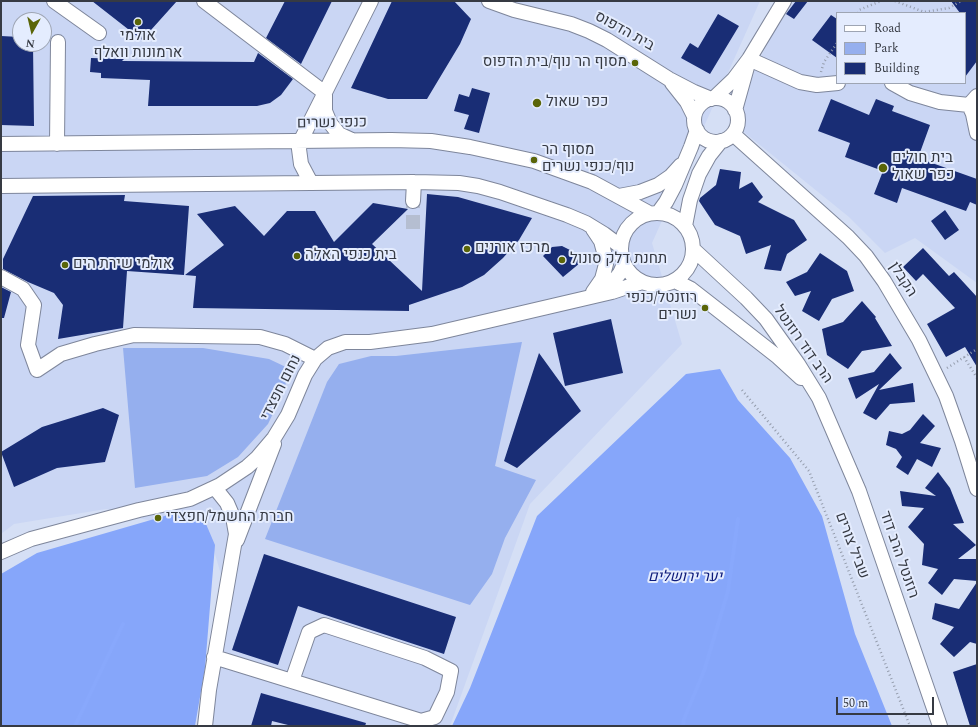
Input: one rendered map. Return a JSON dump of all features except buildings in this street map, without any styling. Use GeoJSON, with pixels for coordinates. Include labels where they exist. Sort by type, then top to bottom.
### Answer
{"type":"FeatureCollection","features":[{"type":"Feature","properties":{"kind":"street"},"geometry":{"type":"LineString","coordinates":[[54,1],[99,33]]}},
{"type":"Feature","properties":{"kind":"street"},"geometry":{"type":"LineString","coordinates":[[204,1],[325,93]]}},
{"type":"Feature","properties":{"kind":"street","name":"בית הדפוס"},"geometry":{"type":"LineString","coordinates":[[489,1],[514,10],[571,24],[589,31],[607,40],[669,80],[694,92],[712,98]]}},
{"type":"Feature","properties":{"kind":"street"},"geometry":{"type":"LineString","coordinates":[[654,213],[675,217],[685,226],[691,237],[693,249],[689,266],[683,274],[675,281],[659,285],[642,282],[632,275],[624,264],[621,256],[620,246],[622,238],[628,226],[639,217],[654,213],[663,206],[673,189],[687,157],[697,109],[701,104],[712,98],[734,78],[750,59],[784,1]]}},
{"type":"Feature","properties":{"kind":"street"},"geometry":{"type":"LineString","coordinates":[[311,183],[301,164],[299,149],[300,142],[325,93],[366,3]]}},
{"type":"Feature","properties":{"kind":"street"},"geometry":{"type":"LineString","coordinates":[[57,144],[58,42]]}},
{"type":"Feature","properties":{"kind":"street"},"geometry":{"type":"LineString","coordinates":[[750,59],[800,82],[817,85],[836,83]]}},
{"type":"Feature","properties":{"kind":"street"},"geometry":{"type":"LineString","coordinates":[[735,110],[750,59]]}},
{"type":"Feature","properties":{"kind":"street","name":"בית הדפוס"},"geometry":{"type":"LineString","coordinates":[[669,80],[687,102],[695,123]]}},
{"type":"Feature","properties":{"kind":"street"},"geometry":{"type":"LineString","coordinates":[[894,84],[910,93],[940,102],[973,101],[973,114],[977,132]]}},
{"type":"Feature","properties":{"kind":"street"},"geometry":{"type":"LineString","coordinates":[[325,93],[325,112],[330,123],[340,134],[353,141]]}},
{"type":"Feature","properties":{"kind":"street"},"geometry":{"type":"LineString","coordinates":[[695,123],[701,136],[714,142],[721,141],[733,134],[738,117],[735,110],[728,102],[722,99],[712,98]]}},
{"type":"Feature","properties":{"kind":"street","name":"הקבלן"},"geometry":{"type":"LineString","coordinates":[[733,134],[848,237],[866,256],[884,281],[919,340],[946,396],[960,434],[977,489]]}},
{"type":"Feature","properties":{"kind":"street","name":"כנפי נשרים"},"geometry":{"type":"LineString","coordinates":[[1,144],[391,140],[431,141],[470,147],[534,161],[592,182],[654,213]]}},
{"type":"Feature","properties":{"kind":"street"},"geometry":{"type":"LineString","coordinates":[[685,226],[692,193],[699,174],[709,156],[721,141]]}},
{"type":"Feature","properties":{"kind":"street"},"geometry":{"type":"LineString","coordinates":[[619,196],[640,192],[663,182],[671,176],[687,157]]}},
{"type":"Feature","properties":{"kind":"street"},"geometry":{"type":"LineString","coordinates":[[413,201],[414,182]]}},
{"type":"Feature","properties":{"kind":"street"},"geometry":{"type":"LineString","coordinates":[[1,186],[414,182],[459,183],[478,186],[536,204],[586,223],[620,246]]}},
{"type":"Feature","properties":{"kind":"street"},"geometry":{"type":"LineString","coordinates":[[586,223],[593,229],[601,241],[606,259],[602,279],[593,292]]}},
{"type":"Feature","properties":{"kind":"street","name":"הרב דוד רוזנטל"},"geometry":{"type":"LineString","coordinates":[[693,249],[746,298],[766,319],[798,364],[819,398]]}},
{"type":"Feature","properties":{"kind":"street","name":"נחום חפצדי"},"geometry":{"type":"LineString","coordinates":[[568,302],[593,292],[612,281],[620,273],[624,264]]}},
{"type":"Feature","properties":{"kind":"street"},"geometry":{"type":"LineString","coordinates":[[1,277],[23,289],[34,305],[28,345],[37,370],[61,354],[134,335],[260,337],[284,344],[314,359]]}},
{"type":"Feature","properties":{"kind":"street","name":"הרב דוד רוזנטל"},"geometry":{"type":"LineString","coordinates":[[675,281],[691,289],[778,357],[796,373],[819,398]]}},
{"type":"Feature","properties":{"kind":"street","name":"נחום חפצדי"},"geometry":{"type":"LineString","coordinates":[[1,552],[31,539],[139,510],[190,499],[226,482],[252,462],[274,438],[288,415],[305,375],[314,359],[328,348],[345,342],[370,342],[432,334],[612,292],[642,282]]}},
{"type":"Feature","properties":{"kind":"street","name":"רוזנטל הרב דוד"},"geometry":{"type":"LineString","coordinates":[[819,398],[859,491],[940,726]]}},
{"type":"Feature","properties":{"kind":"street"},"geometry":{"type":"LineString","coordinates":[[233,550],[280,429]]}},
{"type":"Feature","properties":{"kind":"street"},"geometry":{"type":"LineString","coordinates":[[205,726],[214,657],[236,534],[233,517],[227,503],[215,488]]}},
{"type":"Feature","properties":{"kind":"street"},"geometry":{"type":"LineString","coordinates":[[214,657],[421,721],[435,717],[447,692],[451,671],[425,658],[324,625],[309,632],[292,681]]}},
{"type":"Feature","properties":{"kind":"path"},"geometry":{"type":"LineString","coordinates":[[858,12],[859,10],[881,1]]}},
{"type":"Feature","properties":{"kind":"path"},"geometry":{"type":"LineString","coordinates":[[895,1],[924,12],[949,8],[961,1]]}},
{"type":"Feature","properties":{"kind":"path"},"geometry":{"type":"LineString","coordinates":[[817,85],[824,62],[836,44]]}},
{"type":"Feature","properties":{"kind":"path"},"geometry":{"type":"LineString","coordinates":[[936,375],[977,349]]}},
{"type":"Feature","properties":{"kind":"path"},"geometry":{"type":"LineString","coordinates":[[964,357],[977,378]]}},
{"type":"Feature","properties":{"kind":"path","name":"שביל צורים"},"geometry":{"type":"LineString","coordinates":[[742,390],[810,471],[910,726]]}},
{"type":"Feature","properties":{"kind":"shaded area"},"geometry":{"type":"Polygon","coordinates":[[[1,1],[760,1],[652,243],[682,344],[530,504],[450,726],[196,726],[222,578],[210,537],[106,509],[14,524],[1,534],[1,1]]]}},
{"type":"Feature","properties":{"kind":"shaded area","name":"בית חולים כפר שאול"},"geometry":{"type":"Polygon","coordinates":[[[792,1],[977,1],[977,283],[915,238],[885,253],[849,217],[729,120],[778,23],[792,1]]]}},
{"type":"Feature","properties":{"kind":"green space"},"geometry":{"type":"Polygon","coordinates":[[[522,342],[495,466],[536,480],[505,538],[492,574],[470,605],[265,539],[327,382],[339,364],[371,356],[396,356],[522,342]]]}},
{"type":"Feature","properties":{"kind":"green space"},"geometry":{"type":"Polygon","coordinates":[[[123,348],[203,348],[269,359],[288,368],[285,388],[268,424],[238,457],[207,476],[135,488],[123,348]]]}},
{"type":"Feature","properties":{"kind":"green space","name":"יער ירושלים"},"geometry":{"type":"Polygon","coordinates":[[[720,369],[738,400],[790,458],[822,516],[855,634],[892,726],[452,726],[470,688],[537,516],[686,374],[720,369]]]}},
{"type":"Feature","properties":{"kind":"green space"},"geometry":{"type":"Polygon","coordinates":[[[182,511],[206,524],[215,545],[205,668],[195,726],[1,726],[1,574],[37,553],[182,511]]]}},
{"type":"Feature","properties":{"kind":"waterway"},"geometry":{"type":"LineString","coordinates":[[683,726],[684,719],[704,671],[728,591],[738,519]]}},
{"type":"Feature","properties":{"kind":"waterway"},"geometry":{"type":"LineString","coordinates":[[75,726],[123,624]]}},
{"type":"Feature","properties":{"kind":"tunnel"},"geometry":{"type":"LineString","coordinates":[[413,201],[413,229]]}},
{"type":"Feature","properties":{"kind":"place","name":"אולמי ארמונות וואלף"},"geometry":{"type":"Point","coordinates":[138,22]}},
{"type":"Feature","properties":{"kind":"place","name":"מסוף הר נוף/בית הדפוס"},"geometry":{"type":"Point","coordinates":[635,63]}},
{"type":"Feature","properties":{"kind":"place","name":"כפר שאול"},"geometry":{"type":"Point","coordinates":[537,103]}},
{"type":"Feature","properties":{"kind":"place","name":"מסוף הר נוף/כנפי נשרים"},"geometry":{"type":"Point","coordinates":[534,160]}},
{"type":"Feature","properties":{"kind":"place","name":"בית חולים כפר שאול"},"geometry":{"type":"Point","coordinates":[883,168]}},
{"type":"Feature","properties":{"kind":"place","name":"מרכז אורנים"},"geometry":{"type":"Point","coordinates":[467,249]}},
{"type":"Feature","properties":{"kind":"place","name":"בית כנפי האלה"},"geometry":{"type":"Point","coordinates":[297,256]}},
{"type":"Feature","properties":{"kind":"place","name":"תחנת דלק סונול"},"geometry":{"type":"Point","coordinates":[562,260]}},
{"type":"Feature","properties":{"kind":"place","name":"אולמי שירת הים"},"geometry":{"type":"Point","coordinates":[65,265]}},
{"type":"Feature","properties":{"kind":"place","name":"רוזנטל/כנפי נשרים"},"geometry":{"type":"Point","coordinates":[705,308]}},
{"type":"Feature","properties":{"kind":"place","name":"חברת החשמל/חפצדי"},"geometry":{"type":"Point","coordinates":[158,518]}}]}
